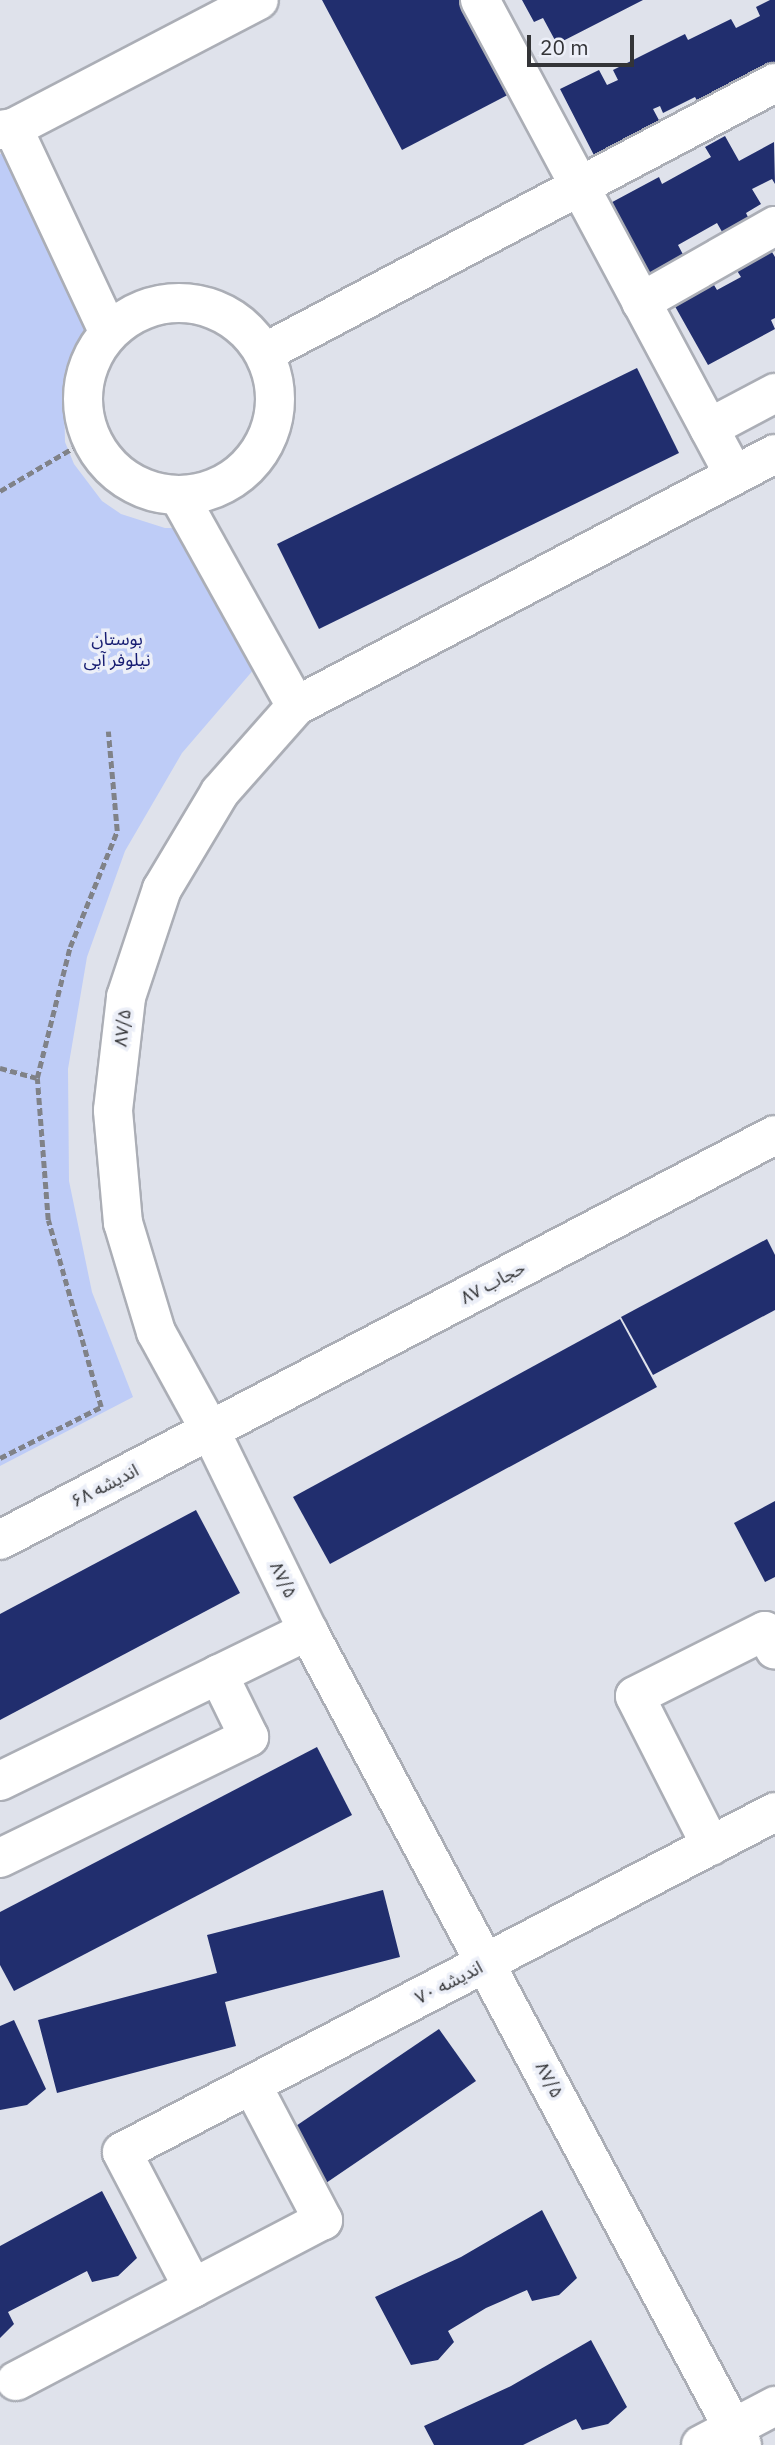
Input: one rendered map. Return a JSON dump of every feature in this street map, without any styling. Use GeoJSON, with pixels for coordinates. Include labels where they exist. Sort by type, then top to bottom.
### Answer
{"type":"FeatureCollection","features":[{"type":"Feature","properties":{"kind":"street"},"geometry":{"type":"LineString","coordinates":[[109,333],[7,129],[260,0]]}},
{"type":"Feature","properties":{"kind":"street"},"geometry":{"type":"LineString","coordinates":[[480,0],[734,475]]}},
{"type":"Feature","properties":{"kind":"street"},"geometry":{"type":"LineString","coordinates":[[264,353],[579,187],[772,93]]}},
{"type":"Feature","properties":{"kind":"street"},"geometry":{"type":"LineString","coordinates":[[641,302],[775,226]]}},
{"type":"Feature","properties":{"kind":"street"},"geometry":{"type":"LineString","coordinates":[[177,302],[213,309],[246,329],[264,353],[276,398],[270,433],[250,465],[219,487],[178,496],[145,489],[114,471],[90,438],[82,402],[89,364],[109,333],[139,310],[177,302]]}},
{"type":"Feature","properties":{"kind":"street"},"geometry":{"type":"LineString","coordinates":[[709,428],[775,393]]}},
{"type":"Feature","properties":{"kind":"street"},"geometry":{"type":"LineString","coordinates":[[178,496],[296,706],[775,454]]}},
{"type":"Feature","properties":{"kind":"street","name":"۸۷/۵"},"geometry":{"type":"LineString","coordinates":[[296,706],[220,792],[162,890],[127,998],[113,1110],[123,1223],[156,1332],[211,1432],[308,1631],[487,1963],[725,2439]]}},
{"type":"Feature","properties":{"kind":"street","name":"حجاب ۸۷"},"geometry":{"type":"LineString","coordinates":[[211,1432],[775,1135]]}},
{"type":"Feature","properties":{"kind":"street","name":"اندیشه ۶۸"},"geometry":{"type":"LineString","coordinates":[[0,1540],[211,1432]]}},
{"type":"Feature","properties":{"kind":"street"},"geometry":{"type":"LineString","coordinates":[[0,1781],[308,1631]]}},
{"type":"Feature","properties":{"kind":"street"},"geometry":{"type":"LineString","coordinates":[[711,1846],[635,1696],[765,1631],[775,1650]]}},
{"type":"Feature","properties":{"kind":"street"},"geometry":{"type":"LineString","coordinates":[[0,1858],[249,1737],[218,1674]]}},
{"type":"Feature","properties":{"kind":"street","name":"اندیشه ۷۰"},"geometry":{"type":"LineString","coordinates":[[193,2288],[122,2152],[775,1812]]}},
{"type":"Feature","properties":{"kind":"street"},"geometry":{"type":"LineString","coordinates":[[16,2381],[323,2220],[252,2085]]}},
{"type":"Feature","properties":{"kind":"street"},"geometry":{"type":"LineString","coordinates":[[725,2439],[775,2406]]}},
{"type":"Feature","properties":{"kind":"path"},"geometry":{"type":"LineString","coordinates":[[0,491],[90,438]]}},
{"type":"Feature","properties":{"kind":"path"},"geometry":{"type":"LineString","coordinates":[[0,1458],[101,1407],[48,1220],[37,1078],[70,947],[117,831],[108,732]]}},
{"type":"Feature","properties":{"kind":"path"},"geometry":{"type":"LineString","coordinates":[[0,1068],[37,1078]]}},
{"type":"Feature","properties":{"kind":"green space","name":"بوستان نیلوفر آبی"},"geometry":{"type":"Polygon","coordinates":[[[5,153],[94,336],[79,353],[64,397],[65,442],[74,464],[102,501],[121,514],[165,528],[188,528],[255,668],[182,753],[125,851],[87,957],[68,1069],[69,1181],[92,1292],[133,1397],[0,1466],[0,154],[5,153]]]}},
{"type":"Feature","properties":{"kind":"building"},"geometry":{"type":"Polygon","coordinates":[[[322,0],[474,0],[521,88],[402,150],[322,0]]]}},
{"type":"Feature","properties":{"kind":"building"},"geometry":{"type":"Polygon","coordinates":[[[522,0],[643,0],[557,44],[543,18],[534,22],[522,0]]]}},
{"type":"Feature","properties":{"kind":"building"},"geometry":{"type":"Polygon","coordinates":[[[775,0],[775,75],[699,104],[695,97],[663,113],[660,106],[653,109],[661,124],[599,165],[560,89],[599,70],[607,85],[618,80],[613,70],[685,34],[688,40],[731,19],[736,28],[760,16],[756,7],[775,0]]]}},
{"type":"Feature","properties":{"kind":"building"},"geometry":{"type":"Polygon","coordinates":[[[725,136],[739,161],[774,142],[775,184],[772,179],[752,189],[761,204],[746,213],[751,223],[725,237],[717,223],[678,245],[688,264],[647,286],[603,207],[659,177],[662,184],[711,157],[705,147],[725,136]]]}},
{"type":"Feature","properties":{"kind":"building"},"geometry":{"type":"Polygon","coordinates":[[[769,247],[775,257],[775,318],[771,320],[775,329],[708,365],[672,301],[711,280],[717,290],[741,277],[734,266],[769,247]]]}},
{"type":"Feature","properties":{"kind":"building"},"geometry":{"type":"Polygon","coordinates":[[[637,368],[679,453],[319,629],[277,544],[637,368]]]}},
{"type":"Feature","properties":{"kind":"building"},"geometry":{"type":"Polygon","coordinates":[[[767,1239],[775,1255],[775,1310],[653,1375],[621,1317],[767,1239]]]}},
{"type":"Feature","properties":{"kind":"building"},"geometry":{"type":"Polygon","coordinates":[[[620,1319],[657,1387],[330,1564],[293,1497],[620,1319]]]}},
{"type":"Feature","properties":{"kind":"building"},"geometry":{"type":"Polygon","coordinates":[[[775,1501],[775,1577],[765,1582],[734,1523],[775,1501]]]}},
{"type":"Feature","properties":{"kind":"building"},"geometry":{"type":"Polygon","coordinates":[[[196,1510],[240,1593],[0,1720],[0,1614],[196,1510]]]}},
{"type":"Feature","properties":{"kind":"building"},"geometry":{"type":"Polygon","coordinates":[[[317,1747],[352,1815],[14,1991],[0,1965],[0,1912],[317,1747]]]}},
{"type":"Feature","properties":{"kind":"building"},"geometry":{"type":"Polygon","coordinates":[[[383,1890],[400,1957],[225,2002],[236,2046],[57,2093],[38,2020],[217,1973],[207,1935],[383,1890]]]}},
{"type":"Feature","properties":{"kind":"building"},"geometry":{"type":"Polygon","coordinates":[[[14,2020],[46,2089],[27,2105],[0,2110],[0,2026],[14,2020]]]}},
{"type":"Feature","properties":{"kind":"building"},"geometry":{"type":"Polygon","coordinates":[[[439,2029],[476,2081],[326,2183],[290,2130],[439,2029]]]}},
{"type":"Feature","properties":{"kind":"building"},"geometry":{"type":"Polygon","coordinates":[[[102,2191],[137,2258],[118,2276],[92,2282],[87,2271],[8,2312],[14,2324],[0,2338],[0,2246],[102,2191]]]}},
{"type":"Feature","properties":{"kind":"building"},"geometry":{"type":"Polygon","coordinates":[[[542,2210],[577,2278],[559,2295],[532,2301],[527,2290],[486,2308],[448,2331],[454,2342],[438,2360],[411,2365],[375,2297],[461,2257],[542,2210]]]}},
{"type":"Feature","properties":{"kind":"building"},"geometry":{"type":"Polygon","coordinates":[[[591,2340],[627,2407],[608,2424],[582,2430],[576,2419],[523,2445],[434,2445],[424,2426],[511,2386],[591,2340]]]}}]}
